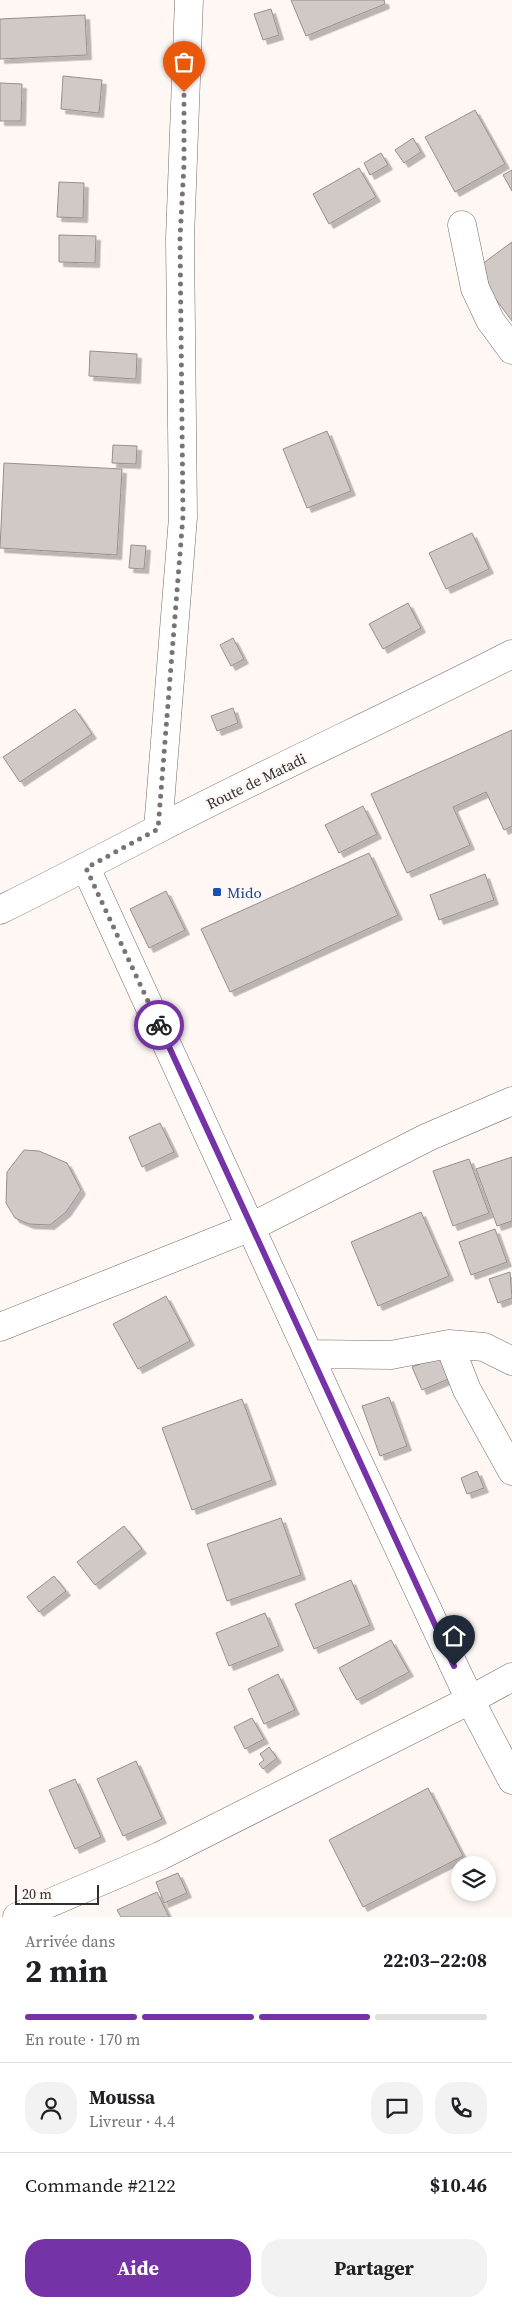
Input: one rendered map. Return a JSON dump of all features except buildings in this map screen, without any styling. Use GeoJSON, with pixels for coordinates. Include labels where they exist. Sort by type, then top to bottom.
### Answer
{"type":"FeatureCollection","features":[{"type":"Feature","properties":{"kind":"main road"},"geometry":{"type":"LineString","coordinates":[[158,829],[183,516],[180,238],[189,0]]}},
{"type":"Feature","properties":{"kind":"main road"},"geometry":{"type":"LineString","coordinates":[[462,225],[475,288],[490,320],[512,350]]}},
{"type":"Feature","properties":{"kind":"main road","name":"Route de Matadi"},"geometry":{"type":"LineString","coordinates":[[0,910],[86,868],[158,829],[413,705],[512,654]]}},
{"type":"Feature","properties":{"kind":"main road"},"geometry":{"type":"LineString","coordinates":[[86,868],[470,1700],[512,1780]]}},
{"type":"Feature","properties":{"kind":"main road"},"geometry":{"type":"LineString","coordinates":[[0,1326],[251,1227],[428,1138],[512,1102]]}},
{"type":"Feature","properties":{"kind":"main road"},"geometry":{"type":"LineString","coordinates":[[310,1354],[391,1355],[449,1344],[484,1347],[512,1361]]}},
{"type":"Feature","properties":{"kind":"main road"},"geometry":{"type":"LineString","coordinates":[[449,1344],[467,1390],[512,1471]]}},
{"type":"Feature","properties":{"kind":"main road"},"geometry":{"type":"LineString","coordinates":[[17,1917],[160,1856],[512,1677]]}},
{"type":"Feature","properties":{"kind":"way so far"},"geometry":{"type":"LineString","coordinates":[[159,1025],[86,868],[158,829],[183,516],[180,238],[184,164],[184,92]]}},
{"type":"Feature","properties":{"kind":"place","name":"Mido"},"geometry":{"type":"Point","coordinates":[217,892]}},
{"type":"Feature","properties":{"kind":"route"},"geometry":{"type":"LineString","coordinates":[[159,1025],[348,1440],[454,1666]]}}]}
